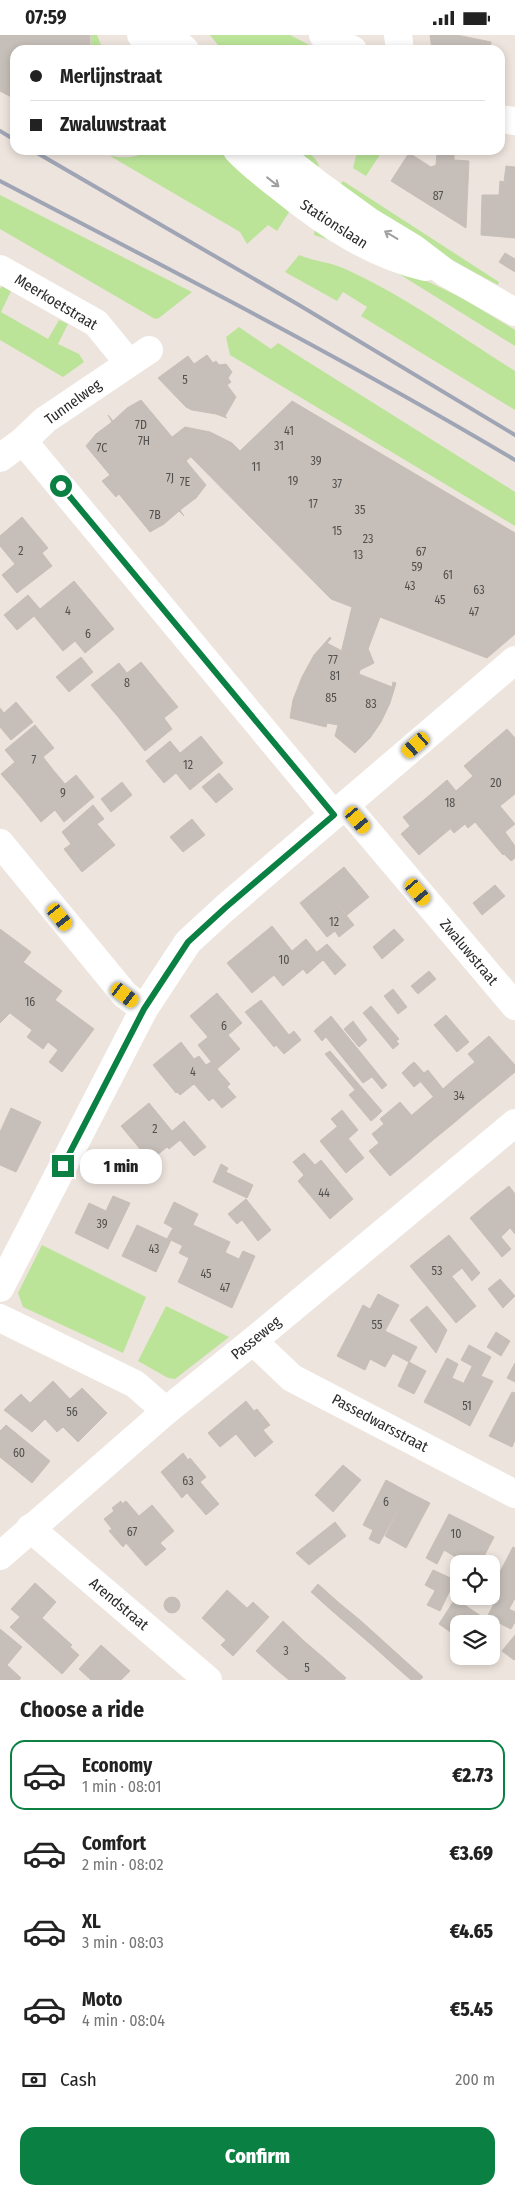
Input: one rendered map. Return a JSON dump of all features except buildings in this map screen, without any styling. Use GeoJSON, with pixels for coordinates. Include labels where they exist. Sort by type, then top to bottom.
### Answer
{"type":"FeatureCollection","features":[{"type":"Feature","properties":{"kind":"street"},"geometry":{"type":"LineString","coordinates":[[140,35],[149,45]]}},
{"type":"Feature","properties":{"kind":"street"},"geometry":{"type":"LineString","coordinates":[[169,35],[180,45]]}},
{"type":"Feature","properties":{"kind":"street"},"geometry":{"type":"LineString","coordinates":[[323,35],[342,45]]}},
{"type":"Feature","properties":{"kind":"street","name":"Stationslaan"},"geometry":{"type":"LineString","coordinates":[[242,155],[304,207],[343,233],[371,249],[407,263],[446,273]]}},
{"type":"Feature","properties":{"kind":"street","name":"Stationslaan"},"geometry":{"type":"LineString","coordinates":[[280,155],[370,222],[413,248],[446,273],[515,312]]}},
{"type":"Feature","properties":{"kind":"street","name":"Meerkoetstraat"},"geometry":{"type":"LineString","coordinates":[[0,269],[96,323],[139,356]]}},
{"type":"Feature","properties":{"kind":"street","name":"Tunnelweg"},"geometry":{"type":"LineString","coordinates":[[0,458],[23,441],[45,420],[139,356]]}},
{"type":"Feature","properties":{"kind":"street","name":"Zwaluwstraat"},"geometry":{"type":"LineString","coordinates":[[23,441],[340,810],[515,1006]]}},
{"type":"Feature","properties":{"kind":"street"},"geometry":{"type":"LineString","coordinates":[[0,1288],[144,1009],[188,942],[225,908],[515,660]]}},
{"type":"Feature","properties":{"kind":"street"},"geometry":{"type":"LineString","coordinates":[[0,843],[125,995],[144,1009]]}},
{"type":"Feature","properties":{"kind":"street","name":"Passeweg"},"geometry":{"type":"LineString","coordinates":[[0,1556],[166,1411],[515,1123]]}},
{"type":"Feature","properties":{"kind":"street"},"geometry":{"type":"LineString","coordinates":[[0,1318],[135,1384],[166,1411]]}},
{"type":"Feature","properties":{"kind":"street","name":"Passedwarsstraat"},"geometry":{"type":"LineString","coordinates":[[253,1341],[292,1377],[515,1494]]}},
{"type":"Feature","properties":{"kind":"street","name":"Arendstraat"},"geometry":{"type":"LineString","coordinates":[[30,1528],[208,1680]]}},
{"type":"Feature","properties":{"kind":"green space"},"geometry":{"type":"Polygon","coordinates":[[[91,35],[97,35],[101,45],[91,45],[91,35]]]}},
{"type":"Feature","properties":{"kind":"green space"},"geometry":{"type":"Polygon","coordinates":[[[210,35],[290,35],[309,45],[218,45],[210,35]]]}},
{"type":"Feature","properties":{"kind":"green space"},"geometry":{"type":"Polygon","coordinates":[[[139,155],[231,155],[293,206],[277,231],[268,225],[247,244],[240,232],[110,156],[130,157],[139,155]]]}},
{"type":"Feature","properties":{"kind":"green space"},"geometry":{"type":"Polygon","coordinates":[[[291,155],[310,155],[313,157],[319,166],[314,173],[291,155]]]}},
{"type":"Feature","properties":{"kind":"green space"},"geometry":{"type":"Polygon","coordinates":[[[380,155],[366,176],[353,168],[356,156],[380,155]]]}},
{"type":"Feature","properties":{"kind":"green space"},"geometry":{"type":"Polygon","coordinates":[[[343,181],[499,282],[498,285],[391,227],[336,190],[343,181]]]}},
{"type":"Feature","properties":{"kind":"green space"},"geometry":{"type":"Polygon","coordinates":[[[0,195],[192,292],[159,318],[155,319],[0,229],[0,195]]]}},
{"type":"Feature","properties":{"kind":"green space"},"geometry":{"type":"Polygon","coordinates":[[[315,227],[462,298],[515,330],[515,346],[383,264],[338,243],[314,235],[315,227]]]}},
{"type":"Feature","properties":{"kind":"green space"},"geometry":{"type":"Polygon","coordinates":[[[299,255],[332,264],[365,278],[431,316],[515,371],[515,410],[361,316],[367,307],[343,292],[337,301],[285,272],[299,255]]]}},
{"type":"Feature","properties":{"kind":"green space"},"geometry":{"type":"Polygon","coordinates":[[[2,286],[11,291],[1,312],[48,339],[59,320],[68,324],[58,344],[79,354],[84,362],[63,377],[0,340],[0,289],[2,286]]]}},
{"type":"Feature","properties":{"kind":"green space"},"geometry":{"type":"Polygon","coordinates":[[[239,327],[271,349],[278,343],[515,492],[515,526],[230,355],[226,337],[239,327]]]}},
{"type":"Feature","properties":{"kind":"green space"},"geometry":{"type":"Polygon","coordinates":[[[42,1245],[146,1297],[123,1353],[23,1307],[18,1293],[42,1245]]]}},
{"type":"Feature","properties":{"kind":"green space"},"geometry":{"type":"Polygon","coordinates":[[[166,1306],[229,1337],[175,1379],[168,1378],[138,1361],[166,1306]]]}},
{"type":"Feature","properties":{"kind":"railway"},"geometry":{"type":"LineString","coordinates":[[0,131],[10,137]]}},
{"type":"Feature","properties":{"kind":"railway"},"geometry":{"type":"LineString","coordinates":[[41,155],[299,305],[515,435]]}},
{"type":"Feature","properties":{"kind":"railway"},"geometry":{"type":"LineString","coordinates":[[0,181],[195,282],[388,387],[515,460]]}},
{"type":"Feature","properties":{"kind":"route"},"geometry":{"type":"LineString","coordinates":[[61,486],[334,815],[188,942],[144,1009],[63,1166]]}}]}
